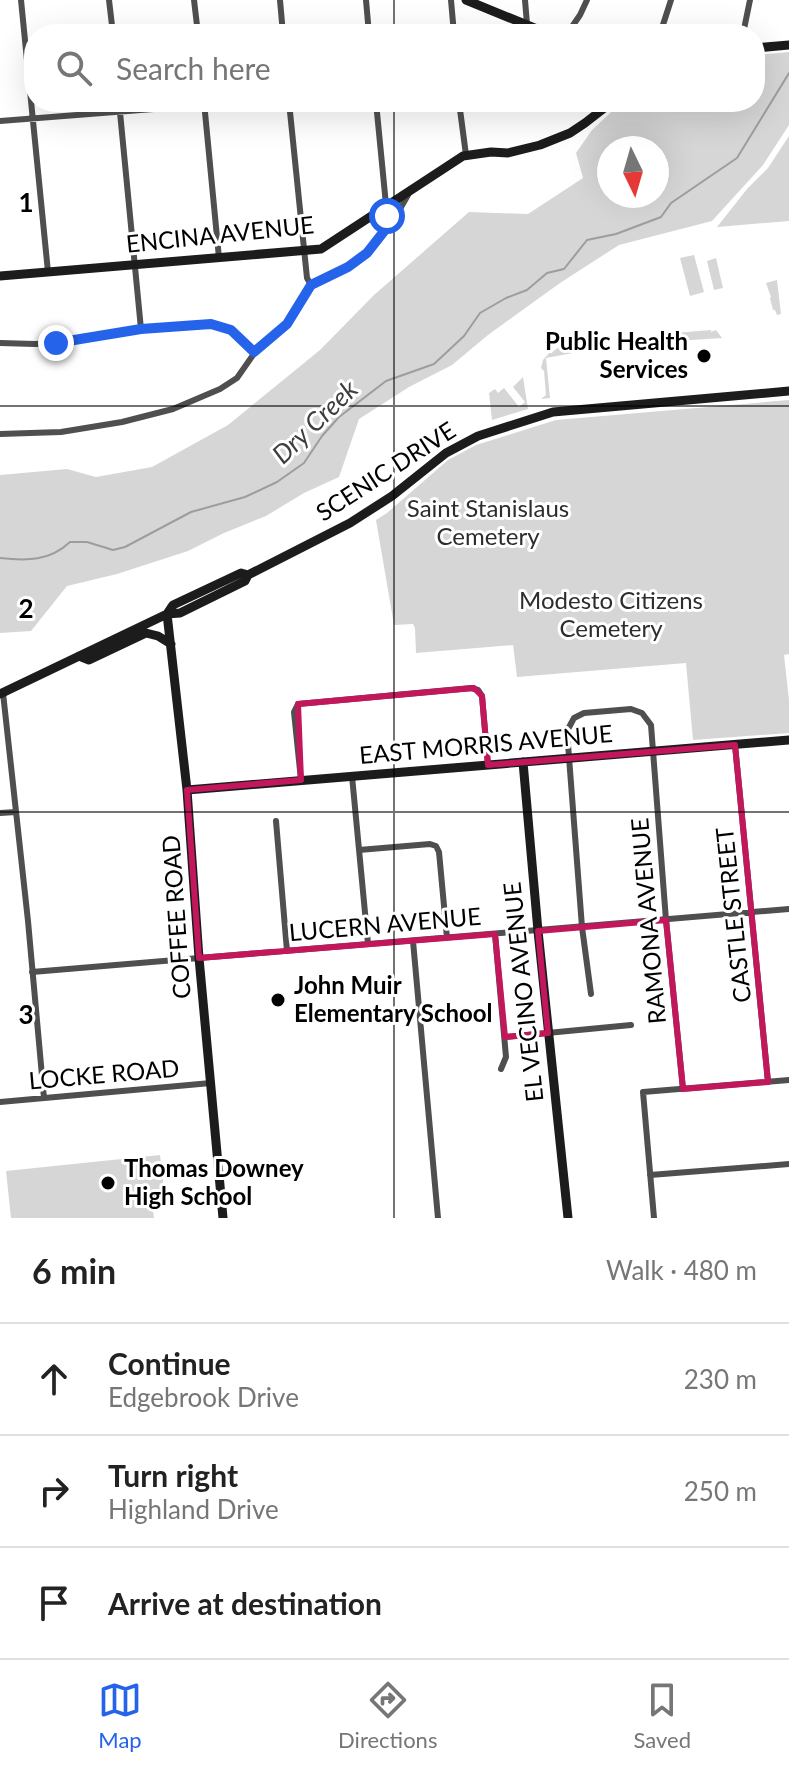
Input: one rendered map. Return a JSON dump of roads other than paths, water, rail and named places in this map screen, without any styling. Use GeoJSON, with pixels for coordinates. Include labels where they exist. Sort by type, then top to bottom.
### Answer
{"type":"FeatureCollection","features":[{"type":"Feature","properties":{"kind":"street"},"geometry":{"type":"LineString","coordinates":[[21,0],[24,30]]}},
{"type":"Feature","properties":{"kind":"street"},"geometry":{"type":"LineString","coordinates":[[109,0],[112,24]]}},
{"type":"Feature","properties":{"kind":"street"},"geometry":{"type":"LineString","coordinates":[[194,0],[197,24]]}},
{"type":"Feature","properties":{"kind":"street"},"geometry":{"type":"LineString","coordinates":[[280,0],[282,24]]}},
{"type":"Feature","properties":{"kind":"street"},"geometry":{"type":"LineString","coordinates":[[366,0],[368,24]]}},
{"type":"Feature","properties":{"kind":"street"},"geometry":{"type":"LineString","coordinates":[[451,0],[453,24]]}},
{"type":"Feature","properties":{"kind":"street"},"geometry":{"type":"LineString","coordinates":[[466,0],[527,24],[525,0]]}},
{"type":"Feature","properties":{"kind":"street"},"geometry":{"type":"LineString","coordinates":[[574,24],[587,0]]}},
{"type":"Feature","properties":{"kind":"street"},"geometry":{"type":"LineString","coordinates":[[663,24],[671,0]]}},
{"type":"Feature","properties":{"kind":"street"},"geometry":{"type":"LineString","coordinates":[[745,24],[750,0]]}},
{"type":"Feature","properties":{"kind":"street"},"geometry":{"type":"LineString","coordinates":[[765,47],[789,45]]}},
{"type":"Feature","properties":{"kind":"street"},"geometry":{"type":"LineString","coordinates":[[32,112],[48,272]]}},
{"type":"Feature","properties":{"kind":"street"},"geometry":{"type":"LineString","coordinates":[[0,121],[108,112]]}},
{"type":"Feature","properties":{"kind":"street"},"geometry":{"type":"LineString","coordinates":[[120,112],[141,329]]}},
{"type":"Feature","properties":{"kind":"street"},"geometry":{"type":"LineString","coordinates":[[206,112],[219,258]]}},
{"type":"Feature","properties":{"kind":"street"},"geometry":{"type":"LineString","coordinates":[[290,112],[307,279],[311,285]]}},
{"type":"Feature","properties":{"kind":"street"},"geometry":{"type":"LineString","coordinates":[[377,112],[386,207],[385,230]]}},
{"type":"Feature","properties":{"kind":"street"},"geometry":{"type":"LineString","coordinates":[[460,112],[466,155],[508,153],[540,145],[570,133],[599,112]]}},
{"type":"Feature","properties":{"kind":"street","name":"ENCINA AVENUE"},"geometry":{"type":"LineString","coordinates":[[0,276],[324,247],[466,155]]}},
{"type":"Feature","properties":{"kind":"street"},"geometry":{"type":"LineString","coordinates":[[0,434],[73,431],[122,422],[161,413],[227,386],[239,375],[254,352],[287,324],[311,285],[359,260],[372,248],[389,228],[410,191]]}},
{"type":"Feature","properties":{"kind":"street"},"geometry":{"type":"LineString","coordinates":[[0,343],[51,343],[141,329],[216,324],[231,330],[254,352]]}},
{"type":"Feature","properties":{"kind":"street","name":"SCENIC DRIVE"},"geometry":{"type":"LineString","coordinates":[[2,694],[167,614],[173,605],[241,573],[248,575],[330,534],[371,511],[452,449],[478,436],[553,412],[789,391]]}},
{"type":"Feature","properties":{"kind":"street","name":"COFFEE ROAD"},"geometry":{"type":"LineString","coordinates":[[167,614],[187,790],[223,1218]]}},
{"type":"Feature","properties":{"kind":"street"},"geometry":{"type":"LineString","coordinates":[[79,656],[89,660],[146,633],[171,644]]}},
{"type":"Feature","properties":{"kind":"street"},"geometry":{"type":"LineString","coordinates":[[301,780],[294,712],[298,704],[471,688],[478,690],[482,696],[488,765]]}},
{"type":"Feature","properties":{"kind":"street"},"geometry":{"type":"LineString","coordinates":[[2,694],[44,1098]]}},
{"type":"Feature","properties":{"kind":"street","name":"RAMONA AVENUE"},"geometry":{"type":"LineString","coordinates":[[568,759],[568,726],[574,718],[584,713],[631,709],[646,716],[651,725],[683,1089]]}},
{"type":"Feature","properties":{"kind":"street","name":"EAST MORRIS AVENUE"},"geometry":{"type":"LineString","coordinates":[[187,790],[789,740]]}},
{"type":"Feature","properties":{"kind":"street","name":"CASTLE STREET"},"geometry":{"type":"LineString","coordinates":[[735,745],[768,1082]]}},
{"type":"Feature","properties":{"kind":"street"},"geometry":{"type":"LineString","coordinates":[[568,759],[582,927],[591,994]]}},
{"type":"Feature","properties":{"kind":"street","name":"EL VECINO AVENUE"},"geometry":{"type":"LineString","coordinates":[[523,762],[568,1218]]}},
{"type":"Feature","properties":{"kind":"street"},"geometry":{"type":"LineString","coordinates":[[352,776],[368,944]]}},
{"type":"Feature","properties":{"kind":"street"},"geometry":{"type":"LineString","coordinates":[[0,813],[16,812]]}},
{"type":"Feature","properties":{"kind":"street"},"geometry":{"type":"LineString","coordinates":[[276,821],[287,951]]}},
{"type":"Feature","properties":{"kind":"street"},"geometry":{"type":"LineString","coordinates":[[359,850],[436,846],[447,938]]}},
{"type":"Feature","properties":{"kind":"street","name":"LUCERN AVENUE"},"geometry":{"type":"LineString","coordinates":[[32,972],[789,909]]}},
{"type":"Feature","properties":{"kind":"street"},"geometry":{"type":"LineString","coordinates":[[495,934],[506,1057],[501,1069]]}},
{"type":"Feature","properties":{"kind":"street"},"geometry":{"type":"LineString","coordinates":[[413,941],[438,1218]]}},
{"type":"Feature","properties":{"kind":"street"},"geometry":{"type":"LineString","coordinates":[[505,1037],[631,1025]]}},
{"type":"Feature","properties":{"kind":"street"},"geometry":{"type":"LineString","coordinates":[[654,1218],[643,1092],[789,1080]]}},
{"type":"Feature","properties":{"kind":"street","name":"LOCKE ROAD"},"geometry":{"type":"LineString","coordinates":[[0,1102],[211,1083]]}},
{"type":"Feature","properties":{"kind":"street"},"geometry":{"type":"LineString","coordinates":[[650,1175],[789,1164]]}},
{"type":"Feature","properties":{"kind":"waterway","name":"Dry Creek"},"geometry":{"type":"LineString","coordinates":[[0,558],[38,558],[54,553],[70,542],[87,542],[113,550],[125,547],[191,512],[245,497],[277,482],[304,463],[339,417],[386,381],[434,364],[464,336],[480,313],[527,290],[547,273],[564,269],[587,240],[616,234],[661,217],[671,203],[737,158],[789,73]]}},
{"type":"Feature","properties":{"kind":"place","name":"Public Health Services"},"geometry":{"type":"Point","coordinates":[704,356]}},
{"type":"Feature","properties":{"kind":"place","name":"John Muir Elementary School"},"geometry":{"type":"Point","coordinates":[278,1000]}},
{"type":"Feature","properties":{"kind":"place","name":"Thomas Downey High School"},"geometry":{"type":"Point","coordinates":[108,1183]}},
{"type":"Feature","properties":{"kind":"park label","name":"Saint Stanislaus Cemetery"},"geometry":{"type":"Point","coordinates":[488,523]}},
{"type":"Feature","properties":{"kind":"park label","name":"Modesto Citizens Cemetery"},"geometry":{"type":"Point","coordinates":[611,615]}}]}
